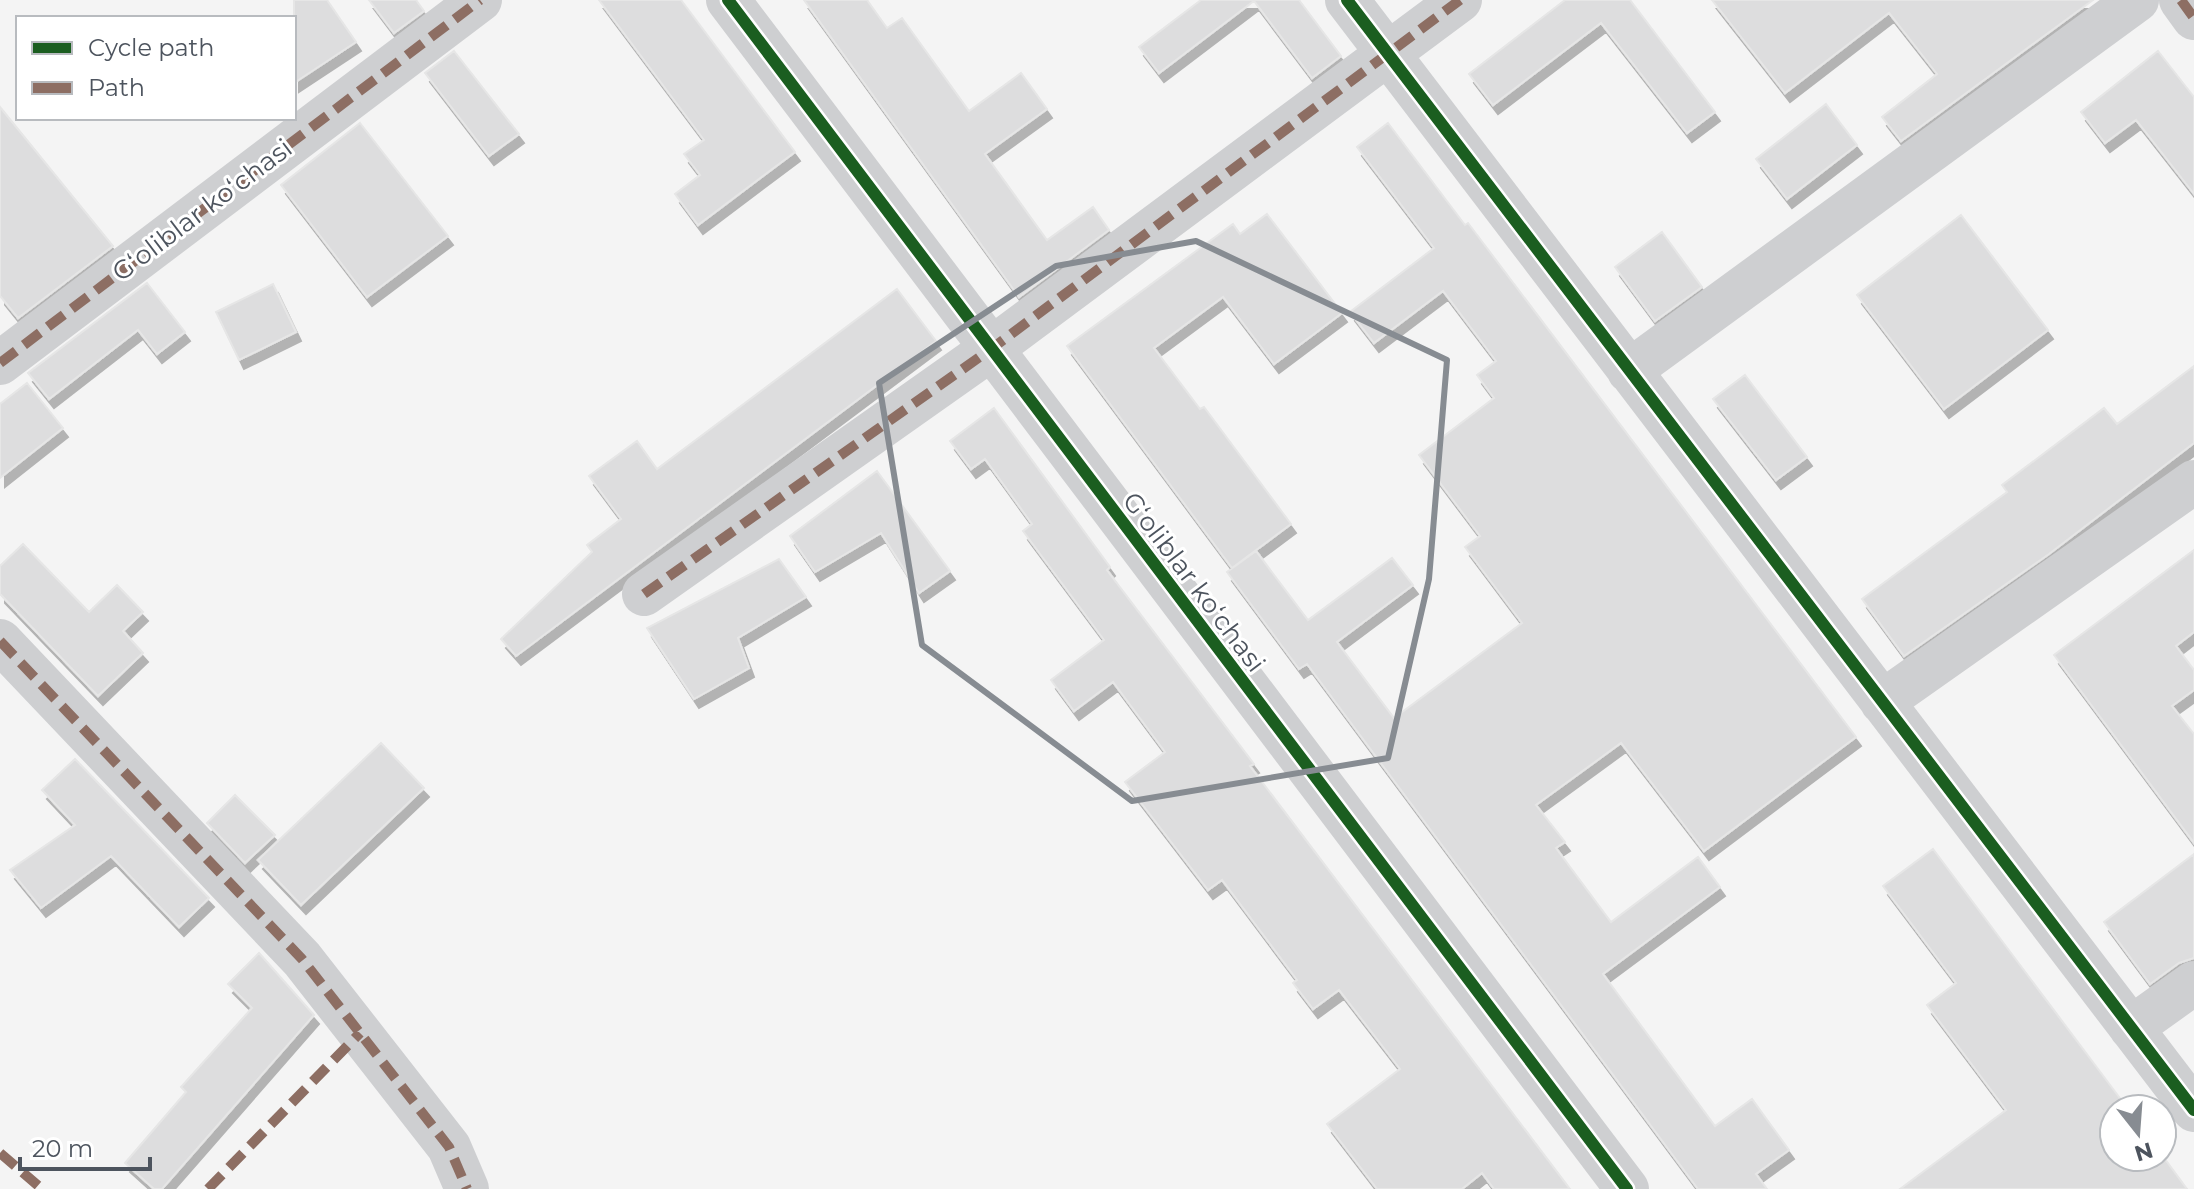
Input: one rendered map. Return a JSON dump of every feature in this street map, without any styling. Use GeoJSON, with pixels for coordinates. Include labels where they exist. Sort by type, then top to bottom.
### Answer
{"type":"FeatureCollection","features":[{"type":"Feature","properties":{"kind":"street","name":"Gʻoliblar koʻchasi"},"geometry":{"type":"LineString","coordinates":[[0,363],[480,0]]}},
{"type":"Feature","properties":{"kind":"street","name":"Gʻoliblar koʻchasi"},"geometry":{"type":"LineString","coordinates":[[728,0],[1627,1189]]}},
{"type":"Feature","properties":{"kind":"street"},"geometry":{"type":"LineString","coordinates":[[1347,0],[2194,1110]]}},
{"type":"Feature","properties":{"kind":"street"},"geometry":{"type":"LineString","coordinates":[[644,594],[991,349],[1460,0]]}},
{"type":"Feature","properties":{"kind":"street"},"geometry":{"type":"LineString","coordinates":[[1629,371],[2137,0]]}},
{"type":"Feature","properties":{"kind":"street"},"geometry":{"type":"LineString","coordinates":[[2181,0],[2194,18]]}},
{"type":"Feature","properties":{"kind":"street"},"geometry":{"type":"LineString","coordinates":[[1882,702],[2194,482]]}},
{"type":"Feature","properties":{"kind":"street"},"geometry":{"type":"LineString","coordinates":[[0,641],[302,959],[449,1147],[467,1189]]}},
{"type":"Feature","properties":{"kind":"street"},"geometry":{"type":"LineString","coordinates":[[2131,1028],[2194,983]]}},
{"type":"Feature","properties":{"kind":"highlighted area"},"geometry":{"type":"Polygon","coordinates":[[[1196,241],[1447,360],[1429,579],[1388,758],[1132,801],[922,645],[879,383],[1056,266],[1196,241]]]}},
{"type":"Feature","properties":{"kind":"building"},"geometry":{"type":"Polygon","coordinates":[[[294,0],[327,0],[356,42],[296,82],[294,0]]]}},
{"type":"Feature","properties":{"kind":"building"},"geometry":{"type":"Polygon","coordinates":[[[369,0],[416,0],[424,11],[394,33],[369,0]]]}},
{"type":"Feature","properties":{"kind":"building"},"geometry":{"type":"Polygon","coordinates":[[[599,0],[681,0],[795,152],[698,225],[675,194],[700,175],[684,154],[704,140],[599,0]]]}},
{"type":"Feature","properties":{"kind":"building"},"geometry":{"type":"Polygon","coordinates":[[[804,0],[867,0],[887,28],[902,18],[969,111],[1021,73],[1047,109],[985,154],[1047,240],[1093,207],[1109,230],[1019,297],[804,0]]]}},
{"type":"Feature","properties":{"kind":"building"},"geometry":{"type":"Polygon","coordinates":[[[1201,0],[1299,0],[1341,56],[1312,78],[1254,1],[1159,73],[1139,47],[1201,0]]]}},
{"type":"Feature","properties":{"kind":"building"},"geometry":{"type":"Polygon","coordinates":[[[1565,0],[1630,0],[1715,112],[1687,133],[1601,23],[1493,105],[1469,74],[1565,0]]]}},
{"type":"Feature","properties":{"kind":"building"},"geometry":{"type":"Polygon","coordinates":[[[1712,0],[2093,0],[1901,141],[1882,117],[1937,74],[1889,13],[1785,93],[1712,0]]]}},
{"type":"Feature","properties":{"kind":"building"},"geometry":{"type":"Polygon","coordinates":[[[454,51],[519,134],[489,156],[425,73],[454,51]]]}},
{"type":"Feature","properties":{"kind":"building"},"geometry":{"type":"Polygon","coordinates":[[[2158,51],[2194,97],[2194,194],[2136,120],[2105,143],[2081,112],[2158,51]]]}},
{"type":"Feature","properties":{"kind":"building"},"geometry":{"type":"Polygon","coordinates":[[[1826,104],[1857,145],[1787,199],[1756,159],[1826,104]]]}},
{"type":"Feature","properties":{"kind":"building"},"geometry":{"type":"Polygon","coordinates":[[[0,107],[113,246],[18,318],[0,296],[0,107]]]}},
{"type":"Feature","properties":{"kind":"building"},"geometry":{"type":"Polygon","coordinates":[[[360,123],[448,236],[367,297],[281,185],[360,123]]]}},
{"type":"Feature","properties":{"kind":"building"},"geometry":{"type":"Polygon","coordinates":[[[1388,123],[1465,225],[1468,223],[1856,737],[1704,851],[1621,743],[1536,805],[1565,842],[1556,848],[1611,922],[1698,857],[1720,887],[1603,974],[1715,1126],[1752,1099],[1789,1150],[1756,1174],[1767,1189],[1698,1189],[1307,664],[1299,669],[1227,572],[1256,551],[1308,620],[1392,558],[1413,585],[1337,642],[1394,718],[1522,623],[1465,547],[1480,536],[1419,455],[1494,398],[1477,375],[1496,361],[1443,291],[1374,343],[1350,312],[1434,248],[1357,147],[1388,123]]]}},
{"type":"Feature","properties":{"kind":"building"},"geometry":{"type":"Polygon","coordinates":[[[1267,214],[1342,313],[1274,364],[1223,297],[1154,348],[1200,409],[1204,407],[1291,524],[1232,568],[1067,346],[1233,224],[1240,234],[1267,214]]]}},
{"type":"Feature","properties":{"kind":"building"},"geometry":{"type":"Polygon","coordinates":[[[1961,215],[2048,330],[1944,409],[1857,295],[1961,215]]]}},
{"type":"Feature","properties":{"kind":"building"},"geometry":{"type":"Polygon","coordinates":[[[1662,232],[1702,287],[1655,321],[1615,267],[1662,232]]]}},
{"type":"Feature","properties":{"kind":"building"},"geometry":{"type":"Polygon","coordinates":[[[147,283],[185,332],[157,354],[138,330],[49,399],[28,373],[147,283]]]}},
{"type":"Feature","properties":{"kind":"building"},"geometry":{"type":"Polygon","coordinates":[[[273,284],[296,332],[239,360],[216,312],[273,284]]]}},
{"type":"Feature","properties":{"kind":"building"},"geometry":{"type":"Polygon","coordinates":[[[897,289],[936,341],[516,656],[501,639],[592,552],[587,545],[621,519],[589,476],[637,441],[657,469],[897,289]]]}},
{"type":"Feature","properties":{"kind":"building"},"geometry":{"type":"Polygon","coordinates":[[[2194,366],[2194,443],[2049,554],[1904,656],[1862,599],[2007,492],[2002,485],[2104,408],[2117,424],[2194,366]]]}},
{"type":"Feature","properties":{"kind":"building"},"geometry":{"type":"Polygon","coordinates":[[[1745,375],[1807,457],[1776,480],[1713,399],[1745,375]]]}},
{"type":"Feature","properties":{"kind":"building"},"geometry":{"type":"Polygon","coordinates":[[[27,383],[63,428],[0,478],[0,404],[27,383]]]}},
{"type":"Feature","properties":{"kind":"building"},"geometry":{"type":"Polygon","coordinates":[[[994,408],[1110,567],[1107,570],[1254,764],[1250,766],[1570,1189],[1494,1189],[1482,1173],[1462,1189],[1377,1189],[1327,1124],[1400,1069],[1339,990],[1313,1009],[1293,983],[1297,980],[1222,880],[1208,890],[1125,782],[1165,752],[1113,682],[1074,711],[1051,680],[1104,640],[1023,531],[1032,524],[985,459],[971,469],[950,441],[994,408]]]}},
{"type":"Feature","properties":{"kind":"building"},"geometry":{"type":"Polygon","coordinates":[[[877,471],[950,571],[919,593],[881,533],[815,572],[790,536],[877,471]]]}},
{"type":"Feature","properties":{"kind":"building"},"geometry":{"type":"Polygon","coordinates":[[[23,544],[89,612],[117,585],[143,612],[123,631],[143,653],[98,696],[0,594],[0,566],[23,544]]]}},
{"type":"Feature","properties":{"kind":"building"},"geometry":{"type":"Polygon","coordinates":[[[2194,550],[2194,632],[2176,646],[2194,670],[2194,690],[2172,706],[2194,734],[2194,843],[2054,655],[2194,550]]]}},
{"type":"Feature","properties":{"kind":"building"},"geometry":{"type":"Polygon","coordinates":[[[779,559],[806,597],[738,638],[749,668],[694,699],[647,628],[779,559]]]}},
{"type":"Feature","properties":{"kind":"building"},"geometry":{"type":"Polygon","coordinates":[[[381,743],[424,788],[301,905],[258,860],[381,743]]]}},
{"type":"Feature","properties":{"kind":"building"},"geometry":{"type":"Polygon","coordinates":[[[75,759],[209,898],[179,927],[111,856],[41,908],[10,870],[75,825],[42,790],[75,759]]]}},
{"type":"Feature","properties":{"kind":"building"},"geometry":{"type":"Polygon","coordinates":[[[235,795],[275,835],[245,863],[207,823],[235,795]]]}},
{"type":"Feature","properties":{"kind":"building"},"geometry":{"type":"Polygon","coordinates":[[[1933,849],[2116,1093],[2098,1093],[2098,1173],[2175,1173],[2187,1189],[1900,1189],[2006,1110],[1927,1005],[1956,983],[1883,886],[1933,849]]]}},
{"type":"Feature","properties":{"kind":"building"},"geometry":{"type":"Polygon","coordinates":[[[2194,854],[2194,958],[2179,963],[2150,984],[2104,922],[2194,854]]]}},
{"type":"Feature","properties":{"kind":"building"},"geometry":{"type":"Polygon","coordinates":[[[259,953],[314,1015],[162,1189],[154,1189],[125,1163],[186,1092],[181,1087],[252,1008],[228,984],[259,953]]]}},
{"type":"Feature","properties":{"kind":"marked path"},"geometry":{"type":"LineString","coordinates":[[0,363],[480,0]]}},
{"type":"Feature","properties":{"kind":"marked path"},"geometry":{"type":"LineString","coordinates":[[644,594],[991,349],[1460,0]]}},
{"type":"Feature","properties":{"kind":"marked path"},"geometry":{"type":"LineString","coordinates":[[2181,0],[2194,18]]}},
{"type":"Feature","properties":{"kind":"marked path"},"geometry":{"type":"LineString","coordinates":[[0,641],[302,959],[449,1147],[467,1189]]}},
{"type":"Feature","properties":{"kind":"marked path"},"geometry":{"type":"LineString","coordinates":[[208,1189],[360,1033]]}},
{"type":"Feature","properties":{"kind":"marked path"},"geometry":{"type":"LineString","coordinates":[[0,1153],[42,1189]]}},
{"type":"Feature","properties":{"kind":"cycle path"},"geometry":{"type":"LineString","coordinates":[[728,0],[1627,1189]]}},
{"type":"Feature","properties":{"kind":"cycle path"},"geometry":{"type":"LineString","coordinates":[[1347,0],[2194,1110]]}}]}
